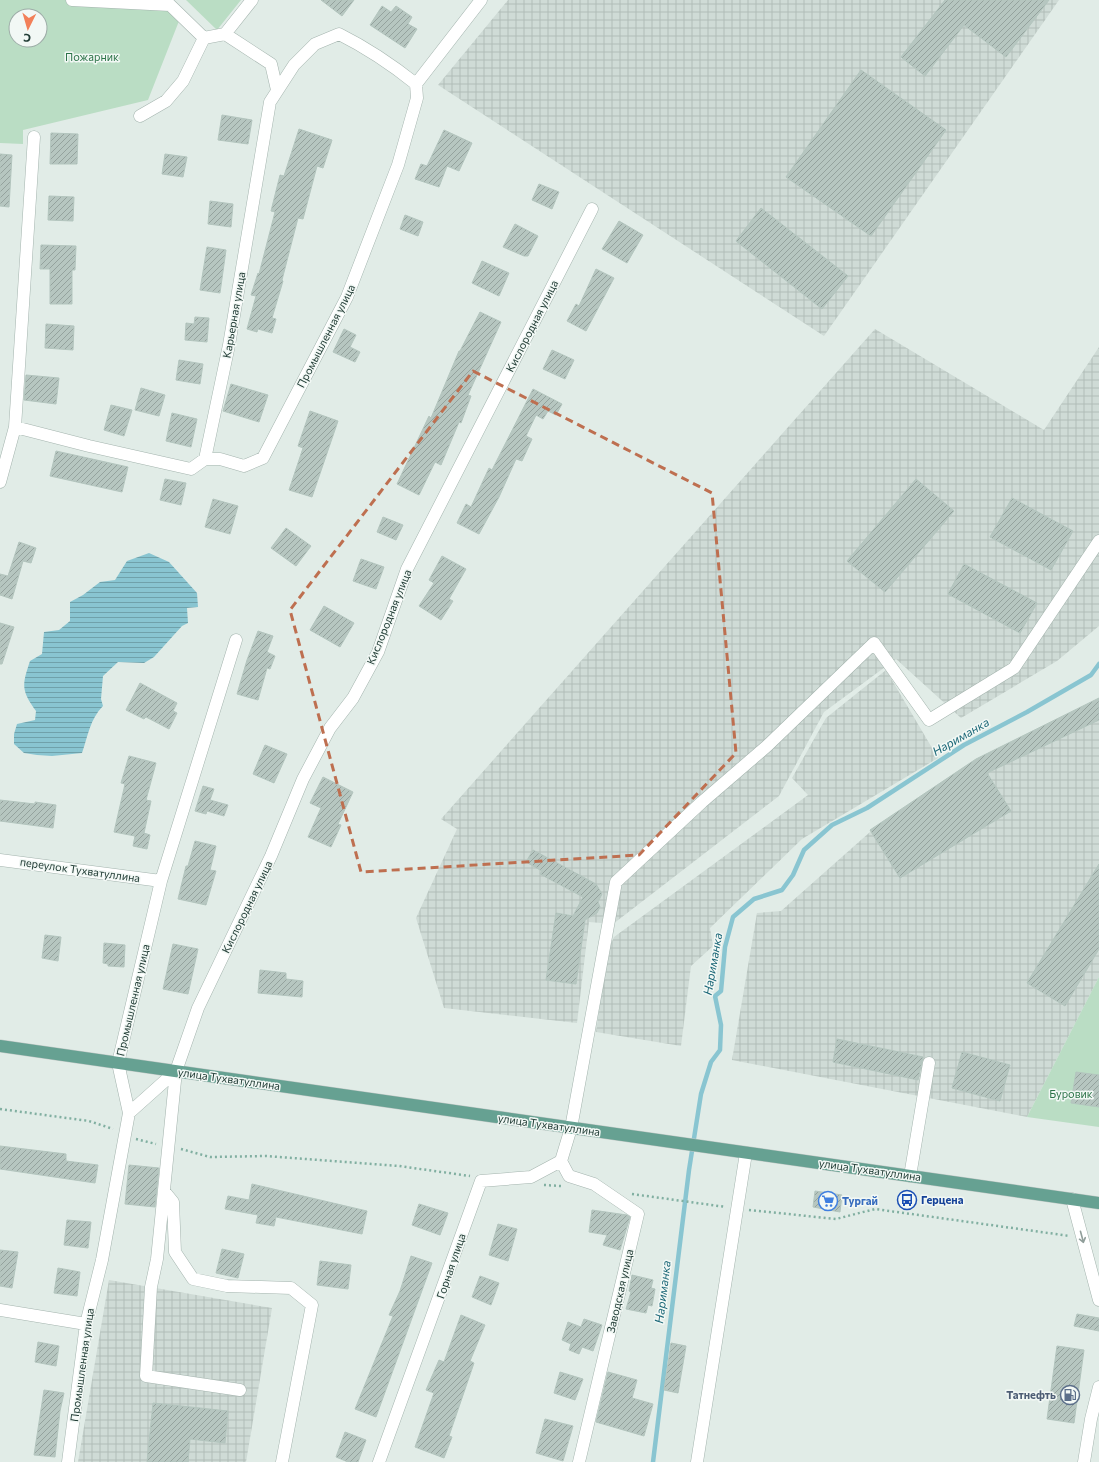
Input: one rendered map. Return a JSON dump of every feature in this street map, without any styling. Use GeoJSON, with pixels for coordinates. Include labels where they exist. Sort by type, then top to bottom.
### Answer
{"type":"FeatureCollection","features":[{"type":"Feature","properties":{"kind":"main road","name":"улица Тухватуллина"},"geometry":{"type":"LineString","coordinates":[[0,1046],[1099,1203]]}},
{"type":"Feature","properties":{"kind":"street"},"geometry":{"type":"LineString","coordinates":[[72,0],[170,5],[204,38]]}},
{"type":"Feature","properties":{"kind":"street"},"geometry":{"type":"LineString","coordinates":[[204,38],[225,34],[252,0]]}},
{"type":"Feature","properties":{"kind":"street"},"geometry":{"type":"LineString","coordinates":[[416,84],[482,0]]}},
{"type":"Feature","properties":{"kind":"street"},"geometry":{"type":"LineString","coordinates":[[225,34],[271,64],[277,90]]}},
{"type":"Feature","properties":{"kind":"street","name":"Карьерная улица"},"geometry":{"type":"LineString","coordinates":[[205,459],[229,345],[270,102],[294,65],[315,44],[338,34],[364,46],[384,58],[416,84]]}},
{"type":"Feature","properties":{"kind":"street"},"geometry":{"type":"LineString","coordinates":[[140,116],[166,102],[183,81],[204,38]]}},
{"type":"Feature","properties":{"kind":"street","name":"Промышленная улица"},"geometry":{"type":"LineString","coordinates":[[205,459],[220,459],[244,466],[263,458],[347,297],[398,165],[417,98],[416,84]]}},
{"type":"Feature","properties":{"kind":"street"},"geometry":{"type":"LineString","coordinates":[[0,482],[15,427],[34,137]]}},
{"type":"Feature","properties":{"kind":"street","name":"Кислородная улица"},"geometry":{"type":"LineString","coordinates":[[240,1390],[146,1376],[151,1287],[157,1259],[176,1071],[198,1008],[271,856],[303,779],[330,728],[353,698],[378,652],[407,569],[592,210]]}},
{"type":"Feature","properties":{"kind":"street"},"geometry":{"type":"LineString","coordinates":[[15,427],[89,446],[191,469],[205,459]]}},
{"type":"Feature","properties":{"kind":"street"},"geometry":{"type":"LineString","coordinates":[[561,1161],[571,1128],[616,882],[702,802],[767,746],[874,643],[929,720],[1014,668],[1099,541]]}},
{"type":"Feature","properties":{"kind":"street","name":"Промышленная улица"},"geometry":{"type":"LineString","coordinates":[[68,1462],[86,1324],[102,1260],[129,1113],[118,1063],[161,881],[236,640]]}},
{"type":"Feature","properties":{"kind":"street","name":"переулок Тухватуллина"},"geometry":{"type":"LineString","coordinates":[[0,860],[161,881]]}},
{"type":"Feature","properties":{"kind":"street"},"geometry":{"type":"LineString","coordinates":[[910,1176],[929,1063]]}},
{"type":"Feature","properties":{"kind":"street"},"geometry":{"type":"LineString","coordinates":[[129,1113],[176,1071]]}},
{"type":"Feature","properties":{"kind":"street"},"geometry":{"type":"LineString","coordinates":[[697,1462],[746,1153]]}},
{"type":"Feature","properties":{"kind":"street","name":"Горная улица"},"geometry":{"type":"LineString","coordinates":[[379,1462],[481,1181],[531,1177],[561,1161]]}},
{"type":"Feature","properties":{"kind":"street","name":"Заводская улица"},"geometry":{"type":"LineString","coordinates":[[561,1161],[569,1176],[594,1184],[638,1214],[579,1462]]}},
{"type":"Feature","properties":{"kind":"street"},"geometry":{"type":"LineString","coordinates":[[164,1191],[173,1202],[175,1252],[193,1279],[227,1286],[291,1288],[312,1304],[282,1462]]}},
{"type":"Feature","properties":{"kind":"street"},"geometry":{"type":"LineString","coordinates":[[1072,1199],[1099,1300]]}},
{"type":"Feature","properties":{"kind":"street"},"geometry":{"type":"LineString","coordinates":[[0,1310],[86,1324]]}},
{"type":"Feature","properties":{"kind":"street"},"geometry":{"type":"LineString","coordinates":[[1084,1462],[1091,1420],[1099,1386]]}},
{"type":"Feature","properties":{"kind":"highlighted area"},"geometry":{"type":"Polygon","coordinates":[[[473,371],[712,493],[736,753],[639,855],[361,872],[290,610],[473,371]]]}},
{"type":"Feature","properties":{"kind":"shaded area"},"geometry":{"type":"Polygon","coordinates":[[[508,0],[1059,0],[824,336],[438,85],[508,0]]]}},
{"type":"Feature","properties":{"kind":"shaded area"},"geometry":{"type":"Polygon","coordinates":[[[875,329],[1044,430],[1099,347],[1099,626],[1057,661],[961,718],[896,659],[824,712],[779,796],[613,924],[589,922],[577,1023],[444,1008],[416,918],[457,829],[441,819],[875,329]]]}},
{"type":"Feature","properties":{"kind":"shaded area"},"geometry":{"type":"Polygon","coordinates":[[[886,670],[938,758],[802,839],[710,928],[713,946],[691,966],[681,1046],[596,1032],[607,952],[614,937],[808,795],[792,778],[826,718],[886,670]]]}},
{"type":"Feature","properties":{"kind":"shaded area"},"geometry":{"type":"Polygon","coordinates":[[[1099,701],[1099,977],[1027,1117],[732,1060],[757,913],[781,911],[870,832],[979,762],[1099,701]]]}},
{"type":"Feature","properties":{"kind":"shaded area"},"geometry":{"type":"Polygon","coordinates":[[[109,1280],[272,1308],[246,1462],[78,1462],[109,1280]]]}},
{"type":"Feature","properties":{"kind":"green space","name":"Пожарник"},"geometry":{"type":"Polygon","coordinates":[[[0,0],[83,0],[168,10],[179,21],[148,100],[23,130],[23,144],[0,143],[0,0]]]}},
{"type":"Feature","properties":{"kind":"green space"},"geometry":{"type":"Polygon","coordinates":[[[186,0],[241,0],[217,30],[186,0]]]}},
{"type":"Feature","properties":{"kind":"green space","name":"Буровик"},"geometry":{"type":"Polygon","coordinates":[[[1099,977],[1099,1127],[1027,1117],[1099,977]]]}},
{"type":"Feature","properties":{"kind":"water"},"geometry":{"type":"Polygon","coordinates":[[[149,553],[169,562],[197,593],[198,607],[187,608],[188,623],[182,626],[154,657],[144,663],[118,662],[103,676],[101,699],[103,706],[92,722],[82,753],[52,756],[24,753],[14,744],[14,734],[17,724],[35,720],[36,711],[25,692],[24,682],[30,661],[42,654],[44,632],[59,630],[70,621],[70,602],[83,595],[100,582],[115,580],[127,561],[149,553]]]}},
{"type":"Feature","properties":{"kind":"building"},"geometry":{"type":"Polygon","coordinates":[[[321,0],[354,0],[342,16],[321,0]]]}},
{"type":"Feature","properties":{"kind":"building"},"geometry":{"type":"Polygon","coordinates":[[[945,0],[1049,0],[1006,57],[964,25],[925,76],[901,57],[945,0]]]}},
{"type":"Feature","properties":{"kind":"building"},"geometry":{"type":"Polygon","coordinates":[[[382,6],[391,12],[396,6],[412,17],[408,24],[417,29],[405,48],[370,25],[382,6]]]}},
{"type":"Feature","properties":{"kind":"building"},"geometry":{"type":"Polygon","coordinates":[[[861,70],[946,130],[871,236],[786,177],[861,70]]]}},
{"type":"Feature","properties":{"kind":"building"},"geometry":{"type":"Polygon","coordinates":[[[222,115],[252,120],[248,144],[218,140],[222,115]]]}},
{"type":"Feature","properties":{"kind":"building"},"geometry":{"type":"Polygon","coordinates":[[[299,129],[332,140],[323,168],[317,166],[303,219],[298,218],[282,280],[283,281],[272,318],[276,319],[272,333],[258,329],[257,332],[247,329],[256,296],[251,295],[258,273],[259,274],[275,212],[271,211],[280,175],[284,176],[299,129]]]}},
{"type":"Feature","properties":{"kind":"building"},"geometry":{"type":"Polygon","coordinates":[[[444,130],[472,143],[459,171],[447,166],[439,187],[415,179],[421,164],[427,166],[444,130]]]}},
{"type":"Feature","properties":{"kind":"building"},"geometry":{"type":"Polygon","coordinates":[[[51,133],[78,134],[77,164],[50,164],[51,133]]]}},
{"type":"Feature","properties":{"kind":"building"},"geometry":{"type":"Polygon","coordinates":[[[0,154],[12,155],[9,207],[0,206],[0,154]]]}},
{"type":"Feature","properties":{"kind":"building"},"geometry":{"type":"Polygon","coordinates":[[[165,154],[187,157],[183,177],[162,174],[165,154]]]}},
{"type":"Feature","properties":{"kind":"building"},"geometry":{"type":"Polygon","coordinates":[[[539,184],[559,192],[552,209],[532,200],[539,184]]]}},
{"type":"Feature","properties":{"kind":"building"},"geometry":{"type":"Polygon","coordinates":[[[49,196],[74,197],[73,221],[48,220],[49,196]]]}},
{"type":"Feature","properties":{"kind":"building"},"geometry":{"type":"Polygon","coordinates":[[[210,201],[233,204],[231,227],[208,224],[210,201]]]}},
{"type":"Feature","properties":{"kind":"building"},"geometry":{"type":"Polygon","coordinates":[[[761,208],[848,276],[822,309],[736,241],[761,208]]]}},
{"type":"Feature","properties":{"kind":"building"},"geometry":{"type":"Polygon","coordinates":[[[405,215],[423,222],[418,236],[400,229],[405,215]]]}},
{"type":"Feature","properties":{"kind":"building"},"geometry":{"type":"Polygon","coordinates":[[[619,221],[643,235],[627,263],[602,249],[619,221]]]}},
{"type":"Feature","properties":{"kind":"building"},"geometry":{"type":"Polygon","coordinates":[[[515,224],[538,236],[528,256],[524,256],[503,247],[515,224]]]}},
{"type":"Feature","properties":{"kind":"building"},"geometry":{"type":"Polygon","coordinates":[[[41,245],[76,246],[75,270],[72,270],[72,304],[50,304],[50,269],[40,269],[41,245]]]}},
{"type":"Feature","properties":{"kind":"building"},"geometry":{"type":"Polygon","coordinates":[[[207,247],[226,250],[220,293],[200,290],[207,247]]]}},
{"type":"Feature","properties":{"kind":"building"},"geometry":{"type":"Polygon","coordinates":[[[482,261],[509,273],[499,296],[472,283],[482,261]]]}},
{"type":"Feature","properties":{"kind":"building"},"geometry":{"type":"Polygon","coordinates":[[[596,269],[614,278],[586,331],[567,321],[576,304],[579,306],[596,269]]]}},
{"type":"Feature","properties":{"kind":"building"},"geometry":{"type":"Polygon","coordinates":[[[480,312],[501,322],[468,395],[471,396],[461,423],[459,422],[441,465],[435,462],[419,495],[397,484],[429,416],[431,418],[459,351],[480,312]]]}},
{"type":"Feature","properties":{"kind":"building"},"geometry":{"type":"Polygon","coordinates":[[[195,317],[209,318],[207,342],[185,340],[186,323],[194,324],[195,317]]]}},
{"type":"Feature","properties":{"kind":"building"},"geometry":{"type":"Polygon","coordinates":[[[46,324],[74,326],[73,350],[45,348],[46,324]]]}},
{"type":"Feature","properties":{"kind":"building"},"geometry":{"type":"Polygon","coordinates":[[[344,329],[356,335],[350,347],[360,352],[355,362],[333,352],[344,329]]]}},
{"type":"Feature","properties":{"kind":"building"},"geometry":{"type":"Polygon","coordinates":[[[552,350],[574,360],[565,379],[543,369],[552,350]]]}},
{"type":"Feature","properties":{"kind":"building"},"geometry":{"type":"Polygon","coordinates":[[[179,360],[203,364],[200,384],[176,380],[179,360]]]}},
{"type":"Feature","properties":{"kind":"building"},"geometry":{"type":"Polygon","coordinates":[[[26,375],[59,378],[56,404],[24,400],[26,375]]]}},
{"type":"Feature","properties":{"kind":"building"},"geometry":{"type":"Polygon","coordinates":[[[231,384],[268,395],[259,422],[223,411],[231,384]]]}},
{"type":"Feature","properties":{"kind":"building"},"geometry":{"type":"Polygon","coordinates":[[[141,388],[165,395],[159,416],[135,410],[141,388]]]}},
{"type":"Feature","properties":{"kind":"building"},"geometry":{"type":"Polygon","coordinates":[[[533,389],[562,404],[556,415],[548,411],[543,419],[536,415],[526,436],[532,439],[522,461],[516,459],[499,497],[479,534],[457,523],[466,504],[471,507],[489,468],[492,470],[533,389]]]}},
{"type":"Feature","properties":{"kind":"building"},"geometry":{"type":"Polygon","coordinates":[[[111,405],[132,410],[124,436],[104,430],[111,405]]]}},
{"type":"Feature","properties":{"kind":"building"},"geometry":{"type":"Polygon","coordinates":[[[310,411],[338,421],[312,497],[289,490],[303,448],[298,446],[310,411]]]}},
{"type":"Feature","properties":{"kind":"building"},"geometry":{"type":"Polygon","coordinates":[[[172,413],[197,419],[191,447],[166,441],[172,413]]]}},
{"type":"Feature","properties":{"kind":"building"},"geometry":{"type":"Polygon","coordinates":[[[56,451],[128,467],[122,492],[50,476],[56,451]]]}},
{"type":"Feature","properties":{"kind":"building"},"geometry":{"type":"Polygon","coordinates":[[[165,479],[186,483],[181,505],[160,500],[165,479]]]}},
{"type":"Feature","properties":{"kind":"building"},"geometry":{"type":"Polygon","coordinates":[[[916,479],[954,511],[885,592],[847,561],[916,479]]]}},
{"type":"Feature","properties":{"kind":"building"},"geometry":{"type":"Polygon","coordinates":[[[1012,498],[1073,531],[1051,570],[990,537],[1012,498]]]}},
{"type":"Feature","properties":{"kind":"building"},"geometry":{"type":"Polygon","coordinates":[[[213,499],[238,506],[230,534],[205,527],[213,499]]]}},
{"type":"Feature","properties":{"kind":"building"},"geometry":{"type":"Polygon","coordinates":[[[383,517],[403,525],[396,540],[377,532],[383,517]]]}},
{"type":"Feature","properties":{"kind":"building"},"geometry":{"type":"Polygon","coordinates":[[[286,528],[311,546],[296,566],[271,548],[286,528]]]}},
{"type":"Feature","properties":{"kind":"building"},"geometry":{"type":"Polygon","coordinates":[[[19,542],[36,548],[31,563],[23,561],[12,599],[0,595],[0,574],[8,576],[19,542]]]}},
{"type":"Feature","properties":{"kind":"building"},"geometry":{"type":"Polygon","coordinates":[[[442,556],[466,569],[449,599],[453,601],[441,620],[419,606],[434,583],[429,580],[442,556]]]}},
{"type":"Feature","properties":{"kind":"building"},"geometry":{"type":"Polygon","coordinates":[[[361,559],[384,567],[376,589],[353,581],[361,559]]]}},
{"type":"Feature","properties":{"kind":"building"},"geometry":{"type":"Polygon","coordinates":[[[964,564],[1037,603],[1020,633],[948,594],[964,564]]]}},
{"type":"Feature","properties":{"kind":"building"},"geometry":{"type":"Polygon","coordinates":[[[324,606],[354,623],[340,647],[310,630],[324,606]]]}},
{"type":"Feature","properties":{"kind":"building"},"geometry":{"type":"Polygon","coordinates":[[[0,623],[14,627],[2,664],[0,664],[0,623]]]}},
{"type":"Feature","properties":{"kind":"building"},"geometry":{"type":"Polygon","coordinates":[[[258,631],[273,636],[267,652],[275,656],[270,669],[267,668],[258,700],[237,694],[247,660],[258,631]]]}},
{"type":"Feature","properties":{"kind":"building"},"geometry":{"type":"Polygon","coordinates":[[[140,683],[177,703],[173,711],[177,713],[169,729],[146,717],[144,719],[126,710],[140,683]]]}},
{"type":"Feature","properties":{"kind":"building"},"geometry":{"type":"Polygon","coordinates":[[[1099,698],[1099,720],[987,773],[1011,811],[900,878],[870,830],[976,759],[1099,698]]]}},
{"type":"Feature","properties":{"kind":"building"},"geometry":{"type":"Polygon","coordinates":[[[265,745],[287,754],[274,783],[253,774],[265,745]]]}},
{"type":"Feature","properties":{"kind":"building"},"geometry":{"type":"Polygon","coordinates":[[[129,756],[156,763],[146,800],[151,801],[144,833],[150,835],[147,849],[133,846],[135,836],[114,832],[125,784],[121,783],[129,756]]]}},
{"type":"Feature","properties":{"kind":"building"},"geometry":{"type":"Polygon","coordinates":[[[323,777],[353,792],[338,824],[341,825],[331,847],[308,837],[321,808],[310,803],[323,777]]]}},
{"type":"Feature","properties":{"kind":"building"},"geometry":{"type":"Polygon","coordinates":[[[203,786],[214,789],[210,800],[228,805],[224,816],[207,811],[206,814],[195,811],[203,786]]]}},
{"type":"Feature","properties":{"kind":"building"},"geometry":{"type":"Polygon","coordinates":[[[0,800],[56,805],[53,828],[0,821],[0,800]]]}},
{"type":"Feature","properties":{"kind":"building"},"geometry":{"type":"Polygon","coordinates":[[[195,841],[216,846],[210,870],[216,871],[206,905],[178,899],[186,866],[188,866],[195,841]]]}},
{"type":"Feature","properties":{"kind":"building"},"geometry":{"type":"Polygon","coordinates":[[[533,850],[596,884],[602,894],[598,902],[600,907],[597,913],[585,920],[576,984],[546,980],[556,913],[573,916],[583,897],[540,874],[542,871],[526,862],[533,850]]]}},
{"type":"Feature","properties":{"kind":"building"},"geometry":{"type":"Polygon","coordinates":[[[1099,864],[1099,949],[1065,1006],[1027,983],[1099,864]]]}},
{"type":"Feature","properties":{"kind":"building"},"geometry":{"type":"Polygon","coordinates":[[[45,935],[61,937],[58,961],[42,958],[45,935]]]}},
{"type":"Feature","properties":{"kind":"building"},"geometry":{"type":"Polygon","coordinates":[[[104,943],[125,945],[124,967],[108,966],[108,964],[103,963],[104,943]]]}},
{"type":"Feature","properties":{"kind":"building"},"geometry":{"type":"Polygon","coordinates":[[[173,944],[198,949],[188,994],[163,989],[173,944]]]}},
{"type":"Feature","properties":{"kind":"building"},"geometry":{"type":"Polygon","coordinates":[[[260,970],[286,973],[286,979],[303,981],[302,997],[258,993],[260,970]]]}},
{"type":"Feature","properties":{"kind":"building"},"geometry":{"type":"Polygon","coordinates":[[[837,1039],[923,1057],[918,1080],[833,1062],[837,1039]]]}},
{"type":"Feature","properties":{"kind":"building"},"geometry":{"type":"Polygon","coordinates":[[[962,1052],[1010,1065],[1000,1101],[952,1088],[962,1052]]]}},
{"type":"Feature","properties":{"kind":"building"},"geometry":{"type":"Polygon","coordinates":[[[1076,1072],[1099,1075],[1099,1107],[1071,1103],[1076,1072]]]}},
{"type":"Feature","properties":{"kind":"building"},"geometry":{"type":"Polygon","coordinates":[[[0,1146],[66,1154],[66,1161],[98,1165],[95,1183],[0,1169],[0,1146]]]}},
{"type":"Feature","properties":{"kind":"building"},"geometry":{"type":"Polygon","coordinates":[[[129,1165],[159,1168],[155,1207],[125,1204],[129,1165]]]}},
{"type":"Feature","properties":{"kind":"building"},"geometry":{"type":"Polygon","coordinates":[[[252,1184],[367,1211],[362,1234],[276,1217],[274,1226],[256,1223],[258,1215],[225,1209],[228,1196],[249,1200],[252,1184]]]}},
{"type":"Feature","properties":{"kind":"building","name":"Тургай"},"geometry":{"type":"Polygon","coordinates":[[[815,1191],[842,1195],[840,1212],[813,1207],[815,1191]]]}},
{"type":"Feature","properties":{"kind":"building"},"geometry":{"type":"Polygon","coordinates":[[[419,1204],[448,1213],[440,1235],[412,1225],[419,1204]]]}},
{"type":"Feature","properties":{"kind":"building"},"geometry":{"type":"Polygon","coordinates":[[[592,1210],[627,1215],[630,1217],[620,1250],[603,1245],[607,1235],[589,1232],[592,1210]]]}},
{"type":"Feature","properties":{"kind":"building"},"geometry":{"type":"Polygon","coordinates":[[[67,1220],[91,1222],[88,1248],[64,1245],[67,1220]]]}},
{"type":"Feature","properties":{"kind":"building"},"geometry":{"type":"Polygon","coordinates":[[[498,1224],[517,1229],[508,1261],[489,1255],[498,1224]]]}},
{"type":"Feature","properties":{"kind":"building"},"geometry":{"type":"Polygon","coordinates":[[[222,1249],[244,1254],[238,1278],[216,1273],[222,1249]]]}},
{"type":"Feature","properties":{"kind":"building"},"geometry":{"type":"Polygon","coordinates":[[[0,1250],[18,1252],[12,1288],[0,1286],[0,1250]]]}},
{"type":"Feature","properties":{"kind":"building"},"geometry":{"type":"Polygon","coordinates":[[[411,1256],[432,1263],[376,1417],[355,1409],[393,1316],[389,1315],[400,1291],[411,1256]]]}},
{"type":"Feature","properties":{"kind":"building"},"geometry":{"type":"Polygon","coordinates":[[[320,1261],[351,1265],[348,1289],[317,1285],[320,1261]]]}},
{"type":"Feature","properties":{"kind":"building"},"geometry":{"type":"Polygon","coordinates":[[[58,1268],[80,1272],[77,1296],[54,1293],[58,1268]]]}},
{"type":"Feature","properties":{"kind":"building"},"geometry":{"type":"Polygon","coordinates":[[[632,1275],[653,1280],[651,1288],[655,1289],[652,1306],[648,1305],[646,1313],[626,1309],[631,1292],[629,1291],[632,1275]]]}},
{"type":"Feature","properties":{"kind":"building"},"geometry":{"type":"Polygon","coordinates":[[[480,1276],[499,1283],[491,1305],[472,1297],[480,1276]]]}},
{"type":"Feature","properties":{"kind":"building"},"geometry":{"type":"Polygon","coordinates":[[[1077,1314],[1099,1318],[1099,1331],[1074,1326],[1077,1314]]]}},
{"type":"Feature","properties":{"kind":"building"},"geometry":{"type":"Polygon","coordinates":[[[461,1315],[485,1325],[470,1361],[474,1363],[449,1436],[452,1437],[444,1458],[415,1447],[434,1393],[426,1390],[439,1360],[444,1362],[461,1315]]]}},
{"type":"Feature","properties":{"kind":"building"},"geometry":{"type":"Polygon","coordinates":[[[584,1319],[602,1325],[593,1351],[582,1347],[579,1354],[569,1350],[571,1344],[562,1340],[568,1322],[581,1327],[584,1319]]]}},
{"type":"Feature","properties":{"kind":"building"},"geometry":{"type":"Polygon","coordinates":[[[38,1342],[59,1346],[56,1366],[35,1362],[38,1342]]]}},
{"type":"Feature","properties":{"kind":"building"},"geometry":{"type":"Polygon","coordinates":[[[671,1343],[686,1346],[678,1393],[664,1390],[671,1343]]]}},
{"type":"Feature","properties":{"kind":"building"},"geometry":{"type":"Polygon","coordinates":[[[1057,1346],[1084,1350],[1074,1423],[1047,1419],[1057,1346]]]}},
{"type":"Feature","properties":{"kind":"building"},"geometry":{"type":"Polygon","coordinates":[[[560,1372],[583,1379],[575,1400],[554,1393],[560,1372]]]}},
{"type":"Feature","properties":{"kind":"building"},"geometry":{"type":"Polygon","coordinates":[[[608,1372],[637,1380],[632,1398],[653,1404],[644,1436],[596,1422],[608,1372]]]}},
{"type":"Feature","properties":{"kind":"building"},"geometry":{"type":"Polygon","coordinates":[[[44,1390],[64,1393],[60,1411],[55,1457],[34,1455],[44,1390]]]}},
{"type":"Feature","properties":{"kind":"building"},"geometry":{"type":"Polygon","coordinates":[[[153,1403],[228,1411],[225,1443],[190,1439],[188,1462],[147,1462],[153,1403]]]}},
{"type":"Feature","properties":{"kind":"building"},"geometry":{"type":"Polygon","coordinates":[[[545,1419],[573,1426],[563,1461],[536,1453],[545,1419]]]}},
{"type":"Feature","properties":{"kind":"building"},"geometry":{"type":"Polygon","coordinates":[[[345,1432],[366,1440],[358,1462],[348,1462],[336,1457],[345,1432]]]}},
{"type":"Feature","properties":{"kind":"waterway","name":"Нариманка"},"geometry":{"type":"LineString","coordinates":[[653,1462],[689,1170],[701,1094],[711,1062],[720,1050],[721,1025],[715,996],[721,991],[725,947],[733,917],[754,899],[782,890],[793,875],[804,850],[832,825],[867,808],[964,745],[1027,712],[1091,675],[1099,664]]}},
{"type":"Feature","properties":{"kind":"place","name":"Герцена"},"geometry":{"type":"Point","coordinates":[907,1200]}},
{"type":"Feature","properties":{"kind":"place","name":"Тургай"},"geometry":{"type":"Point","coordinates":[828,1201]}},
{"type":"Feature","properties":{"kind":"place","name":"Татнефть"},"geometry":{"type":"Point","coordinates":[1070,1395]}}]}
